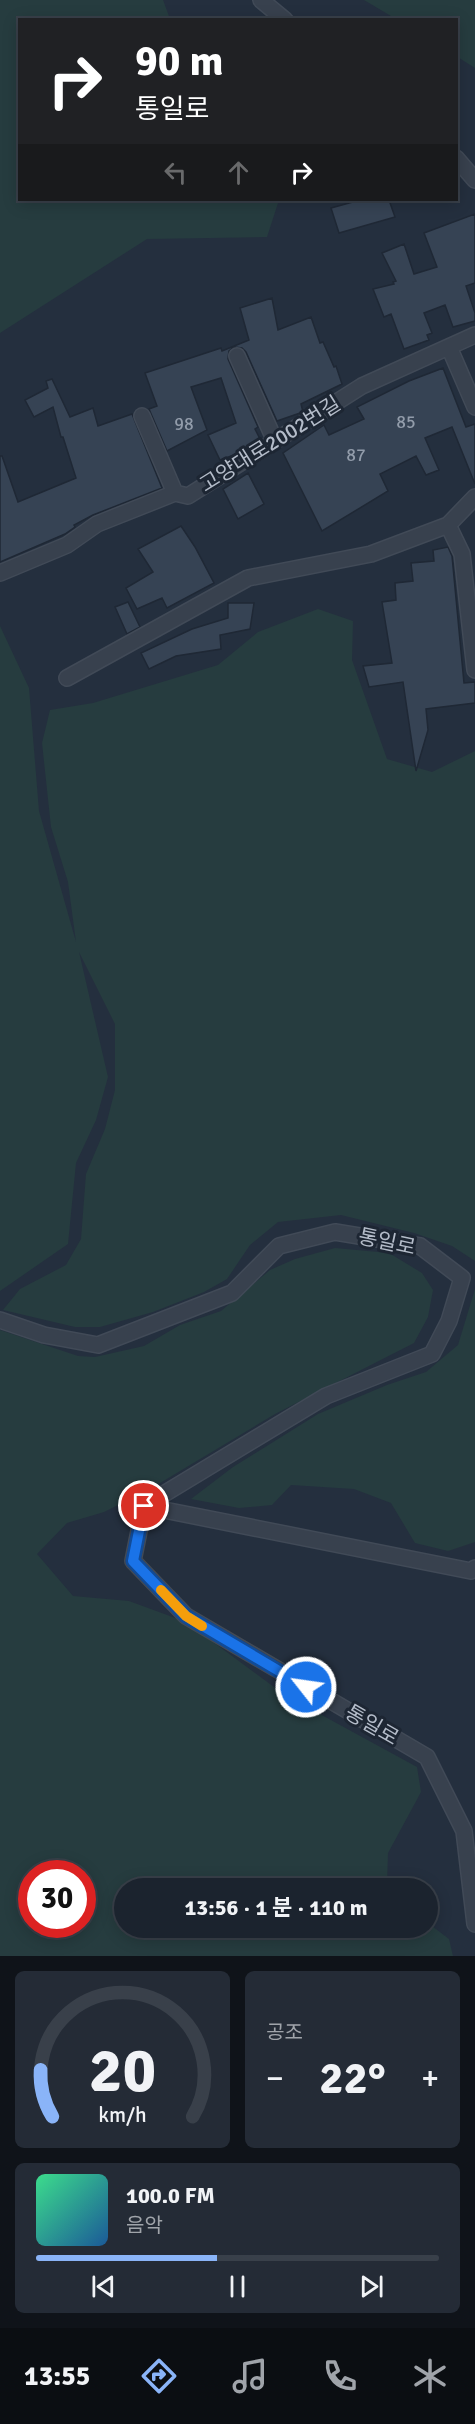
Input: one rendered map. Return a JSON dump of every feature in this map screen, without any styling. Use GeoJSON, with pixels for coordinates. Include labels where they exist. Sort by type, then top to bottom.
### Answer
{"type":"FeatureCollection","features":[{"type":"Feature","properties":{"kind":"street"},"geometry":{"type":"LineString","coordinates":[[261,0],[283,18]]}},
{"type":"Feature","properties":{"kind":"street"},"geometry":{"type":"LineString","coordinates":[[458,160],[475,180]]}},
{"type":"Feature","properties":{"kind":"street","name":"고양대로2002번길"},"geometry":{"type":"LineString","coordinates":[[0,573],[67,545],[97,524],[175,493],[188,496],[362,386],[475,335]]}},
{"type":"Feature","properties":{"kind":"street"},"geometry":{"type":"LineString","coordinates":[[449,347],[475,407]]}},
{"type":"Feature","properties":{"kind":"street"},"geometry":{"type":"LineString","coordinates":[[237,356],[275,441]]}},
{"type":"Feature","properties":{"kind":"street"},"geometry":{"type":"LineString","coordinates":[[142,416],[175,493]]}},
{"type":"Feature","properties":{"kind":"street"},"geometry":{"type":"LineString","coordinates":[[67,678],[248,578],[371,554],[448,525],[475,497]]}},
{"type":"Feature","properties":{"kind":"street"},"geometry":{"type":"LineString","coordinates":[[448,525],[462,554],[475,670]]}},
{"type":"Feature","properties":{"kind":"street","name":"통일로"},"geometry":{"type":"LineString","coordinates":[[0,1320],[44,1335],[98,1345],[232,1293],[279,1246],[335,1232],[420,1246],[462,1278],[449,1321],[432,1354],[326,1396],[144,1506],[133,1561],[186,1616],[427,1757],[464,1831],[475,1924]]}},
{"type":"Feature","properties":{"kind":"street"},"geometry":{"type":"LineString","coordinates":[[144,1506],[471,1571],[475,1568]]}},
{"type":"Feature","properties":{"kind":"green space"},"geometry":{"type":"Polygon","coordinates":[[[0,0],[163,0],[170,18],[18,18],[18,201],[279,201],[267,237],[147,239],[0,333],[0,0]]]}},
{"type":"Feature","properties":{"kind":"green space"},"geometry":{"type":"Polygon","coordinates":[[[364,0],[475,0],[475,68],[458,57],[458,18],[394,18],[364,0]]]}},
{"type":"Feature","properties":{"kind":"green space"},"geometry":{"type":"Polygon","coordinates":[[[318,609],[353,621],[352,660],[387,759],[432,772],[475,751],[475,1261],[452,1246],[414,1233],[341,1215],[278,1222],[250,1245],[227,1279],[204,1292],[153,1312],[100,1327],[75,1327],[3,1310],[20,1289],[66,1265],[81,1239],[86,1174],[105,1129],[115,1090],[115,1024],[79,952],[108,1077],[96,1120],[76,1163],[68,1244],[0,1291],[0,626],[29,688],[39,811],[76,942],[68,882],[51,827],[42,743],[50,710],[93,703],[218,665],[258,632],[318,609]]]}},
{"type":"Feature","properties":{"kind":"green space"},"geometry":{"type":"Polygon","coordinates":[[[335,1248],[389,1253],[422,1273],[433,1290],[428,1317],[414,1343],[275,1414],[150,1489],[104,1512],[67,1523],[37,1554],[73,1596],[129,1601],[178,1619],[285,1695],[417,1767],[421,1792],[388,1853],[387,1878],[114,1878],[114,1938],[438,1938],[438,1931],[449,1939],[453,1956],[0,1956],[0,1330],[78,1356],[95,1357],[144,1346],[180,1325],[221,1311],[270,1270],[295,1259],[335,1248]]]}},
{"type":"Feature","properties":{"kind":"green space"},"geometry":{"type":"Polygon","coordinates":[[[475,1289],[475,1542],[448,1551],[415,1543],[391,1503],[354,1489],[291,1485],[272,1505],[239,1508],[191,1499],[233,1467],[318,1414],[387,1385],[426,1372],[458,1345],[475,1289]]]}},
{"type":"Feature","properties":{"kind":"building"},"geometry":{"type":"Polygon","coordinates":[[[356,201],[389,201],[395,217],[339,233],[331,208],[356,201]]]}},
{"type":"Feature","properties":{"kind":"building"},"geometry":{"type":"Polygon","coordinates":[[[475,214],[475,283],[466,286],[475,313],[475,321],[453,327],[445,305],[424,313],[432,333],[427,335],[429,340],[404,349],[391,314],[384,317],[373,289],[394,284],[393,282],[396,281],[382,253],[404,244],[414,274],[437,267],[424,233],[475,214]]]}},
{"type":"Feature","properties":{"kind":"building"},"geometry":{"type":"Polygon","coordinates":[[[272,298],[278,330],[311,317],[320,343],[323,342],[334,367],[336,366],[342,384],[301,404],[303,412],[277,421],[246,352],[242,348],[234,347],[229,351],[228,359],[258,427],[255,429],[260,439],[234,455],[220,460],[208,435],[236,423],[221,378],[191,387],[207,430],[167,451],[149,409],[157,406],[145,373],[221,348],[222,351],[249,340],[240,308],[272,298]]]}},
{"type":"Feature","properties":{"kind":"building"},"geometry":{"type":"Polygon","coordinates":[[[443,368],[466,427],[475,424],[475,484],[452,427],[425,438],[439,470],[426,475],[416,456],[380,474],[388,491],[322,531],[283,453],[324,425],[329,435],[364,419],[357,407],[409,381],[443,368]]]}},
{"type":"Feature","properties":{"kind":"building"},"geometry":{"type":"Polygon","coordinates":[[[52,379],[70,417],[93,408],[98,426],[132,414],[162,488],[93,515],[74,525],[75,527],[65,534],[0,562],[0,456],[2,456],[18,502],[76,478],[53,407],[34,417],[25,400],[48,388],[46,381],[52,379]]]}},
{"type":"Feature","properties":{"kind":"building"},"geometry":{"type":"Polygon","coordinates":[[[248,473],[264,504],[238,519],[223,489],[248,473]]]}},
{"type":"Feature","properties":{"kind":"building"},"geometry":{"type":"Polygon","coordinates":[[[181,526],[214,583],[167,608],[162,598],[137,609],[126,588],[153,572],[138,549],[181,526]]]}},
{"type":"Feature","properties":{"kind":"building"},"geometry":{"type":"Polygon","coordinates":[[[448,547],[452,556],[464,683],[475,682],[475,703],[426,709],[428,730],[416,771],[403,682],[369,687],[363,666],[392,663],[382,602],[396,600],[395,583],[413,581],[411,563],[434,561],[433,550],[448,547]]]}},
{"type":"Feature","properties":{"kind":"building"},"geometry":{"type":"Polygon","coordinates":[[[128,602],[140,627],[127,634],[115,607],[128,602]]]}},
{"type":"Feature","properties":{"kind":"building"},"geometry":{"type":"Polygon","coordinates":[[[228,603],[254,603],[250,629],[220,635],[221,649],[176,656],[149,669],[141,653],[192,629],[228,618],[228,603]]]}},
{"type":"Feature","properties":{"kind":"slow traffic"},"geometry":{"type":"LineString","coordinates":[[161,1590],[186,1616],[202,1626]]}},
{"type":"Feature","properties":{"kind":"route"},"geometry":{"type":"LineString","coordinates":[[144,1506],[133,1561],[186,1616],[306,1687]]}}]}
